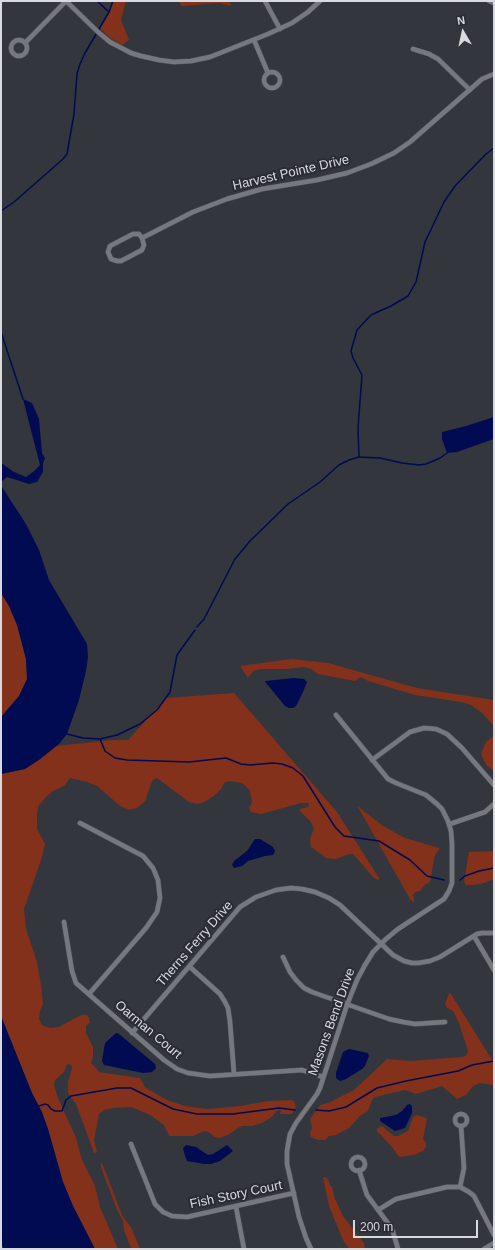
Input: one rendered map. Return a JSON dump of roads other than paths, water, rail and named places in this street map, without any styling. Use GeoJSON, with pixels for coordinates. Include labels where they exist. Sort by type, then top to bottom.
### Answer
{"type":"FeatureCollection","features":[{"type":"Feature","properties":{"kind":"street"},"geometry":{"type":"LineString","coordinates":[[25,43],[66,1],[101,35],[110,42],[131,53],[174,62],[191,60],[210,57],[280,29],[308,12],[320,1]]}},
{"type":"Feature","properties":{"kind":"street"},"geometry":{"type":"LineString","coordinates":[[265,1],[280,29]]}},
{"type":"Feature","properties":{"kind":"street"},"geometry":{"type":"LineString","coordinates":[[489,1],[494,2]]}},
{"type":"Feature","properties":{"kind":"street"},"geometry":{"type":"LineString","coordinates":[[254,40],[268,73]]}},
{"type":"Feature","properties":{"kind":"street"},"geometry":{"type":"LineString","coordinates":[[413,49],[430,54],[438,59],[470,90]]}},
{"type":"Feature","properties":{"kind":"street","name":"Harvest Pointe Drive"},"geometry":{"type":"LineString","coordinates":[[142,238],[193,212],[227,199],[262,189],[317,180],[348,173],[371,164],[410,142],[482,79],[494,74]]}},
{"type":"Feature","properties":{"kind":"street","name":"Harvest Pointe Drive"},"geometry":{"type":"LineString","coordinates":[[133,234],[139,234],[142,238],[144,245],[142,250],[121,261],[114,260],[110,256],[108,249],[113,244],[133,234]]}},
{"type":"Feature","properties":{"kind":"street","name":"Masons Bend Drive"},"geometry":{"type":"LineString","coordinates":[[311,1249],[304,1232],[286,1156],[289,1139],[296,1123],[317,1094],[347,1005],[365,965],[380,944],[398,929],[441,902],[449,891],[452,882],[452,844],[450,824],[442,809],[431,798],[392,781],[384,775],[336,716]]}},
{"type":"Feature","properties":{"kind":"street"},"geometry":{"type":"LineString","coordinates":[[372,760],[410,732],[424,728],[436,729],[447,734],[462,748],[494,785]]}},
{"type":"Feature","properties":{"kind":"street"},"geometry":{"type":"LineString","coordinates":[[450,824],[485,812],[494,804]]}},
{"type":"Feature","properties":{"kind":"street"},"geometry":{"type":"LineString","coordinates":[[80,823],[143,856],[153,868],[158,880],[160,898],[157,912],[146,928],[89,994]]}},
{"type":"Feature","properties":{"kind":"street","name":"Therns Ferry Drive"},"geometry":{"type":"LineString","coordinates":[[132,1033],[240,907],[256,897],[276,890],[291,888],[302,889],[315,892],[329,898],[340,905],[380,944],[398,959],[404,961],[418,963],[434,960],[474,936],[482,933],[494,933]]}},
{"type":"Feature","properties":{"kind":"street","name":"Oarman Court"},"geometry":{"type":"LineString","coordinates":[[64,922],[72,971],[80,988],[89,994],[164,1060],[177,1069],[188,1074],[210,1076],[302,1070],[323,1077]]}},
{"type":"Feature","properties":{"kind":"street"},"geometry":{"type":"LineString","coordinates":[[474,936],[494,970]]}},
{"type":"Feature","properties":{"kind":"street"},"geometry":{"type":"LineString","coordinates":[[283,957],[290,972],[304,988],[312,992],[347,1005],[403,1022],[415,1024],[444,1022]]}},
{"type":"Feature","properties":{"kind":"street"},"geometry":{"type":"LineString","coordinates":[[190,967],[220,994],[228,1008],[234,1074]]}},
{"type":"Feature","properties":{"kind":"street"},"geometry":{"type":"LineString","coordinates":[[460,1187],[464,1168],[461,1126]]}},
{"type":"Feature","properties":{"kind":"street","name":"Fish Story Court"},"geometry":{"type":"LineString","coordinates":[[132,1144],[155,1204],[163,1212],[172,1216],[187,1217],[294,1193]]}},
{"type":"Feature","properties":{"kind":"street"},"geometry":{"type":"LineString","coordinates":[[360,1170],[365,1190],[393,1232],[398,1249]]}},
{"type":"Feature","properties":{"kind":"street"},"geometry":{"type":"LineString","coordinates":[[378,1210],[396,1199],[447,1187],[460,1187],[474,1196],[494,1235]]}},
{"type":"Feature","properties":{"kind":"street"},"geometry":{"type":"LineString","coordinates":[[236,1207],[244,1249]]}},
{"type":"Feature","properties":{"kind":"street"},"geometry":{"type":"LineString","coordinates":[[484,1249],[494,1243]]}},
{"type":"Feature","properties":{"kind":"waterway"},"geometry":{"type":"LineString","coordinates":[[97,1],[109,12]]}},
{"type":"Feature","properties":{"kind":"waterway"},"geometry":{"type":"LineString","coordinates":[[1,211],[14,202],[67,154],[74,114],[77,74],[80,64],[109,12],[113,1]]}},
{"type":"Feature","properties":{"kind":"waterway"},"geometry":{"type":"LineString","coordinates":[[359,457],[358,428],[362,375],[351,351],[357,330],[371,315],[408,296],[416,282],[425,242],[444,202],[455,186],[486,154],[494,148]]}},
{"type":"Feature","properties":{"kind":"waterway"},"geometry":{"type":"LineString","coordinates":[[1,332],[23,399]]}},
{"type":"Feature","properties":{"kind":"waterway"},"geometry":{"type":"LineString","coordinates":[[197,627],[204,619],[235,559],[250,541],[288,504],[320,482],[339,465],[359,457],[380,458],[419,465],[426,464],[447,453]]}},
{"type":"Feature","properties":{"kind":"waterway"},"geometry":{"type":"LineString","coordinates":[[67,734],[83,738],[100,739],[117,735],[140,724],[157,710],[170,692],[177,655],[195,630]]}},
{"type":"Feature","properties":{"kind":"waterway"},"geometry":{"type":"LineString","coordinates":[[100,739],[105,751],[115,758],[127,760],[189,762],[226,758],[241,764],[250,765],[273,763],[282,764],[293,768],[303,776],[335,827],[344,836],[379,841],[410,860],[427,876],[444,880]]}},
{"type":"Feature","properties":{"kind":"waterway"},"geometry":{"type":"LineString","coordinates":[[460,880],[465,876],[479,871],[494,868]]}},
{"type":"Feature","properties":{"kind":"waterway"},"geometry":{"type":"LineString","coordinates":[[316,1110],[329,1111],[346,1107],[377,1088],[458,1071],[472,1065],[494,1061]]}},
{"type":"Feature","properties":{"kind":"waterway"},"geometry":{"type":"LineString","coordinates":[[39,1106],[45,1104],[55,1111],[62,1111],[66,1100],[71,1096],[117,1088],[131,1088],[173,1109],[197,1114],[233,1114],[279,1108],[295,1110]]}}]}
